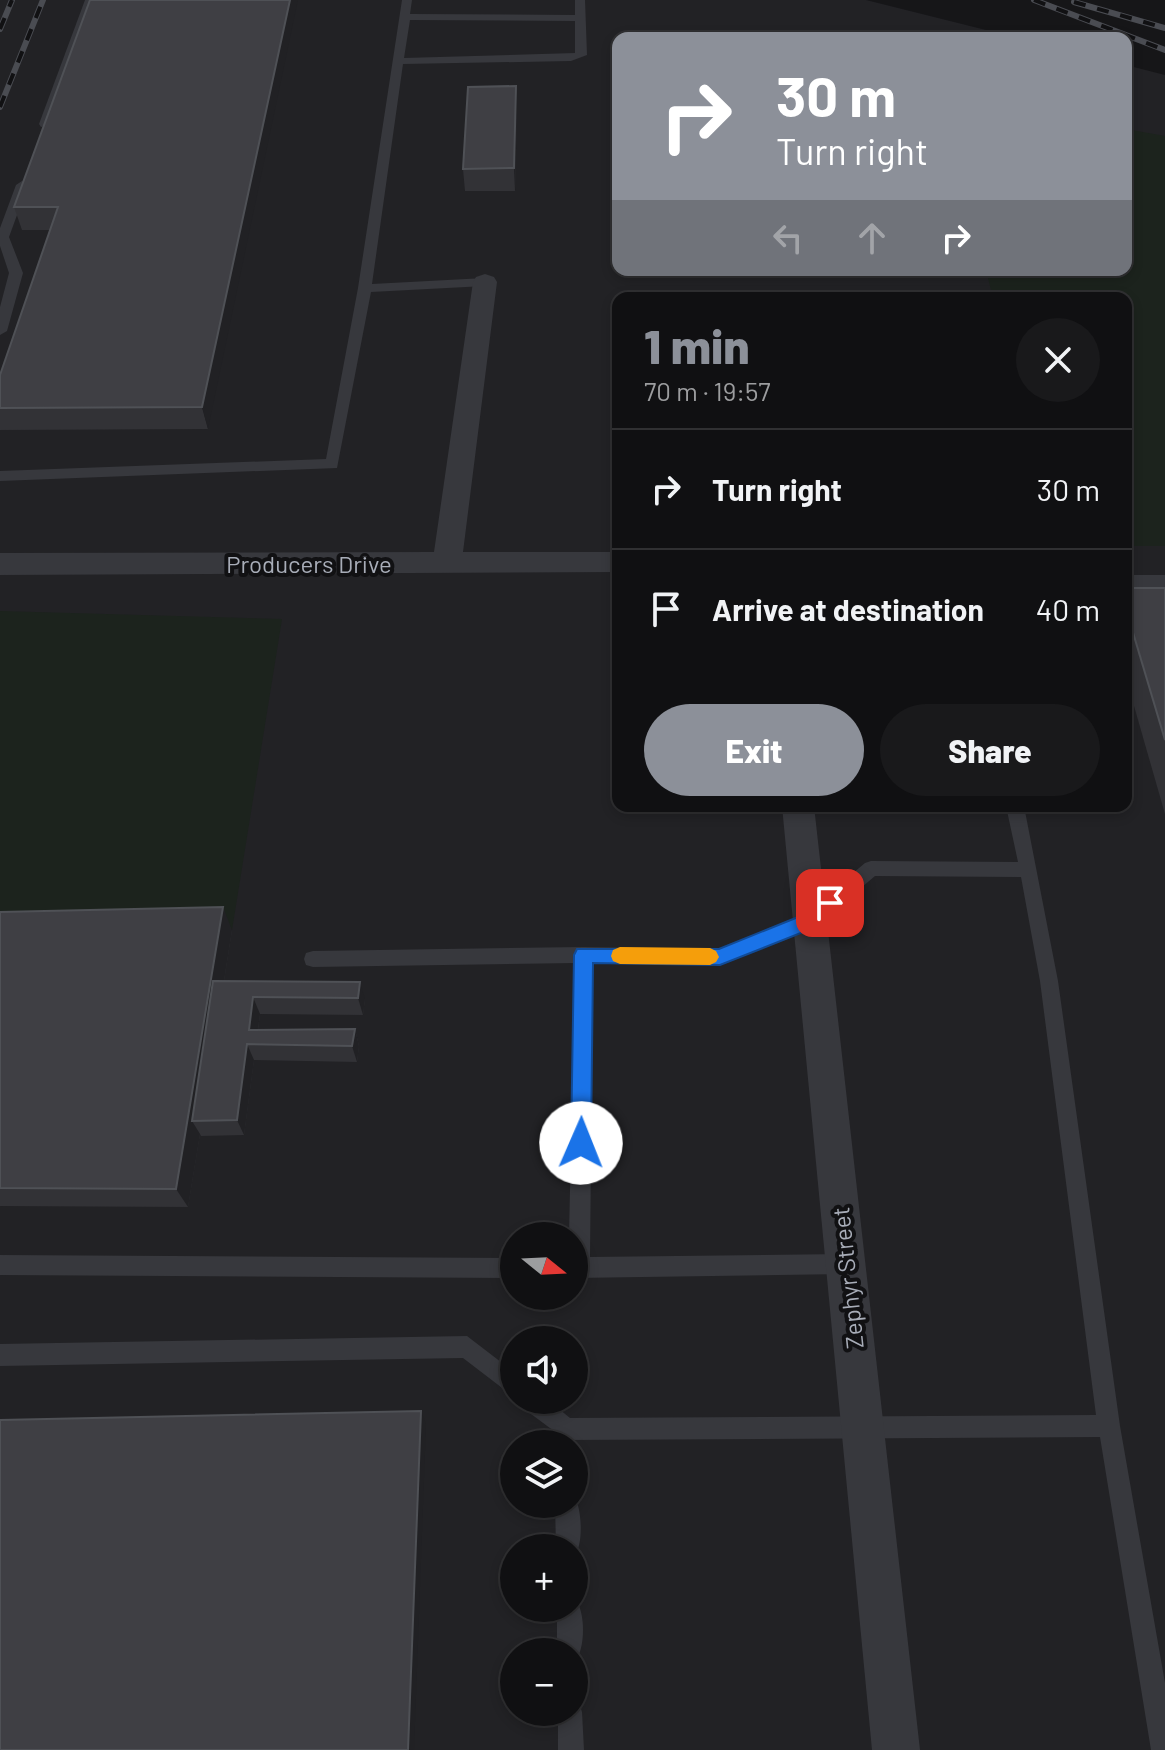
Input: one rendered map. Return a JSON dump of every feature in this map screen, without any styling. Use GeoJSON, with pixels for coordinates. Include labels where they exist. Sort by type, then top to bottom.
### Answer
{"type":"FeatureCollection","features":[{"type":"Feature","properties":{"kind":"street"},"geometry":{"type":"LineString","coordinates":[[447,562],[485,282]]}},
{"type":"Feature","properties":{"kind":"street","name":"Producers Drive"},"geometry":{"type":"LineString","coordinates":[[0,564],[612,562]]}},
{"type":"Feature","properties":{"kind":"street","name":"Zephyr Street"},"geometry":{"type":"LineString","coordinates":[[799,812],[896,1750]]}},
{"type":"Feature","properties":{"kind":"lane"},"geometry":{"type":"LineString","coordinates":[[41,134],[90,0]]}},
{"type":"Feature","properties":{"kind":"lane"},"geometry":{"type":"LineString","coordinates":[[0,476],[332,464],[365,288],[407,0]]}},
{"type":"Feature","properties":{"kind":"lane"},"geometry":{"type":"LineString","coordinates":[[399,61],[571,58],[581,55],[580,0]]}},
{"type":"Feature","properties":{"kind":"lane"},"geometry":{"type":"LineString","coordinates":[[405,17],[580,18]]}},
{"type":"Feature","properties":{"kind":"lane"},"geometry":{"type":"LineString","coordinates":[[0,331],[16,273],[3,237],[25,178]]}},
{"type":"Feature","properties":{"kind":"lane"},"geometry":{"type":"LineString","coordinates":[[365,288],[485,282]]}},
{"type":"Feature","properties":{"kind":"lane"},"geometry":{"type":"LineString","coordinates":[[1132,581],[1165,581]]}},
{"type":"Feature","properties":{"kind":"lane"},"geometry":{"type":"LineString","coordinates":[[1016,812],[1051,996],[1109,1426],[1164,1750]]}},
{"type":"Feature","properties":{"kind":"lane"},"geometry":{"type":"LineString","coordinates":[[313,959],[584,955],[720,957],[809,921],[871,868],[1029,870]]}},
{"type":"Feature","properties":{"kind":"lane"},"geometry":{"type":"LineString","coordinates":[[577,1222],[584,955]]}},
{"type":"Feature","properties":{"kind":"lane"},"geometry":{"type":"LineString","coordinates":[[588,1268],[845,1264]]}},
{"type":"Feature","properties":{"kind":"lane"},"geometry":{"type":"LineString","coordinates":[[0,1265],[500,1268]]}},
{"type":"Feature","properties":{"kind":"lane"},"geometry":{"type":"LineString","coordinates":[[0,1355],[467,1347],[500,1374]]}},
{"type":"Feature","properties":{"kind":"lane"},"geometry":{"type":"LineString","coordinates":[[545,1414],[560,1430]]}},
{"type":"Feature","properties":{"kind":"lane"},"geometry":{"type":"LineString","coordinates":[[588,1435],[863,1428],[1109,1426]]}},
{"type":"Feature","properties":{"kind":"lane"},"geometry":{"type":"LineString","coordinates":[[570,1726],[571,1750]]}},
{"type":"Feature","properties":{"kind":"shaded area"},"geometry":{"type":"Polygon","coordinates":[[[0,0],[866,0],[994,32],[612,32],[612,276],[1132,276],[1132,67],[1165,75],[1165,1750],[0,1750],[0,0]]]}},
{"type":"Feature","properties":{"kind":"shaded area"},"geometry":{"type":"Polygon","coordinates":[[[1132,130],[1165,136],[1165,546],[1132,546],[1132,292],[992,292],[988,276],[1132,276],[1132,130]]]}},
{"type":"Feature","properties":{"kind":"shaded area"},"geometry":{"type":"Polygon","coordinates":[[[0,611],[282,619],[232,930],[0,935],[0,611]]]}},
{"type":"Feature","properties":{"kind":"building"},"geometry":{"type":"Polygon","coordinates":[[[90,0],[290,0],[202,407],[0,408],[0,375],[58,207],[14,207],[90,0]]]}},
{"type":"Feature","properties":{"kind":"building"},"geometry":{"type":"Polygon","coordinates":[[[516,86],[514,168],[463,169],[468,87],[516,86]]]}},
{"type":"Feature","properties":{"kind":"building"},"geometry":{"type":"Polygon","coordinates":[[[1132,588],[1165,588],[1165,740],[1132,629],[1132,588]]]}},
{"type":"Feature","properties":{"kind":"building"},"geometry":{"type":"Polygon","coordinates":[[[223,907],[176,1189],[0,1188],[0,912],[223,907]]]}},
{"type":"Feature","properties":{"kind":"building"},"geometry":{"type":"Polygon","coordinates":[[[213,981],[360,982],[358,998],[253,997],[249,1030],[355,1029],[352,1046],[247,1044],[237,1120],[192,1121],[213,981]]]}},
{"type":"Feature","properties":{"kind":"building"},"geometry":{"type":"Polygon","coordinates":[[[421,1411],[408,1750],[0,1750],[0,1420],[421,1411]]]}},
{"type":"Feature","properties":{"kind":"railway"},"geometry":{"type":"LineString","coordinates":[[0,29],[12,0]]}},
{"type":"Feature","properties":{"kind":"railway"},"geometry":{"type":"LineString","coordinates":[[0,107],[43,0]]}},
{"type":"Feature","properties":{"kind":"railway"},"geometry":{"type":"LineString","coordinates":[[1034,0],[1118,32]]}},
{"type":"Feature","properties":{"kind":"railway"},"geometry":{"type":"LineString","coordinates":[[1074,2],[1165,28]]}},
{"type":"Feature","properties":{"kind":"railway"},"geometry":{"type":"LineString","coordinates":[[1132,37],[1165,50]]}},
{"type":"Feature","properties":{"kind":"slow traffic"},"geometry":{"type":"LineString","coordinates":[[620,956],[710,957]]}},
{"type":"Feature","properties":{"kind":"route"},"geometry":{"type":"LineString","coordinates":[[581,1143],[584,955],[720,957],[809,921],[830,903]]}}]}
